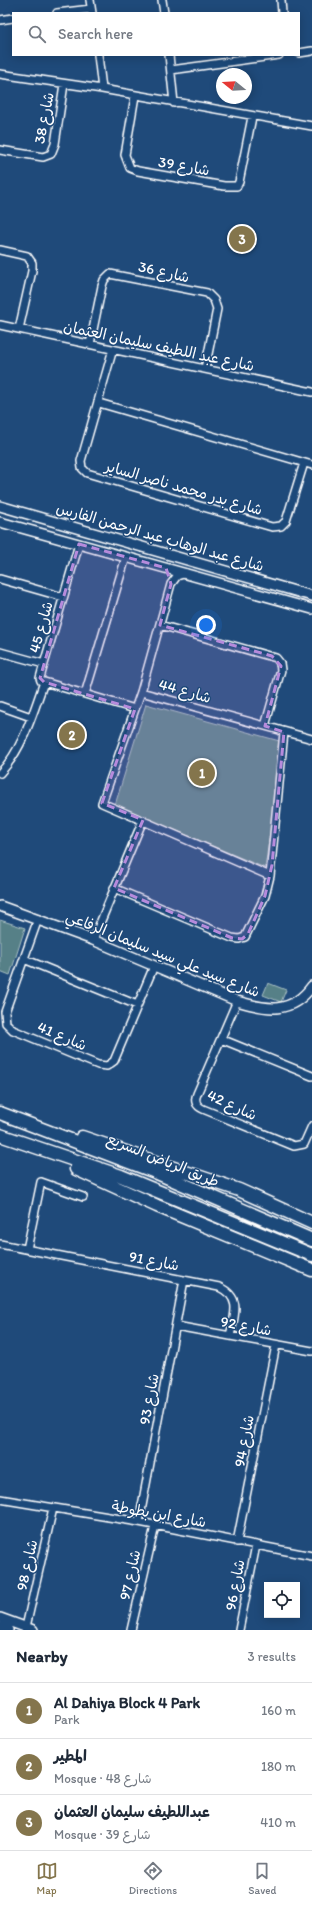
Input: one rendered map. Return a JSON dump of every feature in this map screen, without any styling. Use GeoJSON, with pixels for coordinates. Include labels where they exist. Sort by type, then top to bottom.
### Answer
{"type":"FeatureCollection","features":[{"type":"Feature","properties":{"kind":"highway","name":"طريق الرياض السريع"},"geometry":{"type":"LineString","coordinates":[[0,1113],[155,1172],[312,1240]]}},
{"type":"Feature","properties":{"kind":"highway"},"geometry":{"type":"LineString","coordinates":[[21,1120],[83,1138],[185,1171],[239,1190],[312,1222]]}},
{"type":"Feature","properties":{"kind":"highway","name":"طريق الرياض السريع"},"geometry":{"type":"LineString","coordinates":[[0,1135],[121,1176],[312,1255]]}},
{"type":"Feature","properties":{"kind":"highway"},"geometry":{"type":"LineString","coordinates":[[24,1144],[156,1206],[312,1270]]}},
{"type":"Feature","properties":{"kind":"street"},"geometry":{"type":"LineString","coordinates":[[74,12],[92,11],[90,0]]}},
{"type":"Feature","properties":{"kind":"street"},"geometry":{"type":"LineString","coordinates":[[162,0],[164,12]]}},
{"type":"Feature","properties":{"kind":"street"},"geometry":{"type":"LineString","coordinates":[[280,0],[282,12]]}},
{"type":"Feature","properties":{"kind":"street"},"geometry":{"type":"LineString","coordinates":[[0,20],[12,18]]}},
{"type":"Feature","properties":{"kind":"street"},"geometry":{"type":"LineString","coordinates":[[300,53],[312,51]]}},
{"type":"Feature","properties":{"kind":"street"},"geometry":{"type":"LineString","coordinates":[[98,56],[102,89]]}},
{"type":"Feature","properties":{"kind":"street"},"geometry":{"type":"LineString","coordinates":[[169,56],[174,102]]}},
{"type":"Feature","properties":{"kind":"street"},"geometry":{"type":"LineString","coordinates":[[171,70],[272,56]]}},
{"type":"Feature","properties":{"kind":"street"},"geometry":{"type":"LineString","coordinates":[[0,74],[102,89],[252,117],[312,126]]}},
{"type":"Feature","properties":{"kind":"street","name":"شارع 38"},"geometry":{"type":"LineString","coordinates":[[0,150],[43,157],[51,154],[55,144],[64,84]]}},
{"type":"Feature","properties":{"kind":"street","name":"شارع 39"},"geometry":{"type":"LineString","coordinates":[[135,96],[125,155],[130,168],[138,171],[224,186],[237,186],[252,117]]}},
{"type":"Feature","properties":{"kind":"street"},"geometry":{"type":"LineString","coordinates":[[0,250],[27,256],[32,263],[32,271],[19,329]]}},
{"type":"Feature","properties":{"kind":"street","name":"شارع 36"},"geometry":{"type":"LineString","coordinates":[[90,344],[102,286],[104,280],[110,274],[207,293],[214,300],[217,309],[205,369]]}},
{"type":"Feature","properties":{"kind":"street","name":"شارع عبد اللطيف سليمان العثمان"},"geometry":{"type":"LineString","coordinates":[[0,325],[312,392]]}},
{"type":"Feature","properties":{"kind":"street","name":"شارع بدر محمد ناصر الساير"},"geometry":{"type":"LineString","coordinates":[[113,349],[99,403],[81,461],[82,468],[87,473],[278,528],[286,521],[304,463]]}},
{"type":"Feature","properties":{"kind":"street"},"geometry":{"type":"LineString","coordinates":[[99,403],[312,465]]}},
{"type":"Feature","properties":{"kind":"street","name":"شارع عبد الوهاب عبد الرحمن الفارس"},"geometry":{"type":"LineString","coordinates":[[0,506],[312,596]]}},
{"type":"Feature","properties":{"kind":"street","name":"شارع عبد الوهاب عبد الرحمن الفارس"},"geometry":{"type":"LineString","coordinates":[[0,522],[186,573],[312,610]]}},
{"type":"Feature","properties":{"kind":"street"},"geometry":{"type":"LineString","coordinates":[[85,694],[126,557],[132,553],[132,546],[130,543]]}},
{"type":"Feature","properties":{"kind":"street","name":"شارع 45"},"geometry":{"type":"LineString","coordinates":[[44,682],[41,681],[40,678],[79,544]]}},
{"type":"Feature","properties":{"kind":"street"},"geometry":{"type":"LineString","coordinates":[[144,562],[140,558],[140,552],[147,548]]}},
{"type":"Feature","properties":{"kind":"street"},"geometry":{"type":"LineString","coordinates":[[166,568],[170,575],[171,584]]}},
{"type":"Feature","properties":{"kind":"street"},"geometry":{"type":"LineString","coordinates":[[171,584],[177,576],[186,573]]}},
{"type":"Feature","properties":{"kind":"street","name":"شارع 45"},"geometry":{"type":"LineString","coordinates":[[0,579],[63,597]]}},
{"type":"Feature","properties":{"kind":"street","name":"شارع 44"},"geometry":{"type":"LineString","coordinates":[[171,584],[141,692],[312,739]]}},
{"type":"Feature","properties":{"kind":"street"},"geometry":{"type":"LineString","coordinates":[[160,625],[276,658],[280,663],[281,670],[265,726]]}},
{"type":"Feature","properties":{"kind":"street","name":"شارع 45"},"geometry":{"type":"LineString","coordinates":[[0,652],[44,664]]}},
{"type":"Feature","properties":{"kind":"street"},"geometry":{"type":"LineString","coordinates":[[0,773],[16,752],[44,682],[135,708]]}},
{"type":"Feature","properties":{"kind":"street"},"geometry":{"type":"LineString","coordinates":[[141,692],[102,803],[270,876]]}},
{"type":"Feature","properties":{"kind":"street"},"geometry":{"type":"LineString","coordinates":[[0,706],[31,717]]}},
{"type":"Feature","properties":{"kind":"street"},"geometry":{"type":"LineString","coordinates":[[114,888],[232,938],[242,939],[248,934],[265,896],[270,876],[284,732]]}},
{"type":"Feature","properties":{"kind":"street"},"geometry":{"type":"LineString","coordinates":[[93,940],[143,820]]}},
{"type":"Feature","properties":{"kind":"street","name":"شارع سيد علي سيد سليمان الرفاعي"},"geometry":{"type":"LineString","coordinates":[[0,906],[93,940],[237,1001],[264,1009],[275,1009],[296,1002],[312,986]]}},
{"type":"Feature","properties":{"kind":"street","name":"شارع 41"},"geometry":{"type":"LineString","coordinates":[[38,919],[5,1012],[6,1023],[9,1026],[98,1065],[107,1066],[114,1061],[154,966]]}},
{"type":"Feature","properties":{"kind":"street"},"geometry":{"type":"LineString","coordinates":[[24,959],[137,1005]]}},
{"type":"Feature","properties":{"kind":"street","name":"شارع 42"},"geometry":{"type":"LineString","coordinates":[[237,1001],[195,1098],[199,1107],[294,1146],[304,1144],[312,1126]]}},
{"type":"Feature","properties":{"kind":"street"},"geometry":{"type":"LineString","coordinates":[[221,1039],[312,1076]]}},
{"type":"Feature","properties":{"kind":"street"},"geometry":{"type":"LineString","coordinates":[[27,1249],[41,1182],[83,1197]]}},
{"type":"Feature","properties":{"kind":"street","name":"شارع 91"},"geometry":{"type":"LineString","coordinates":[[0,1244],[220,1287],[230,1293],[235,1304],[236,1309],[230,1336]]}},
{"type":"Feature","properties":{"kind":"street","name":"شارع 93"},"geometry":{"type":"LineString","coordinates":[[139,1522],[184,1280]]}},
{"type":"Feature","properties":{"kind":"street","name":"شارع 92"},"geometry":{"type":"LineString","coordinates":[[176,1326],[312,1351]]}},
{"type":"Feature","properties":{"kind":"street","name":"شارع 94"},"geometry":{"type":"LineString","coordinates":[[237,1542],[276,1345]]}},
{"type":"Feature","properties":{"kind":"street","name":"شارع ابن بطوطة"},"geometry":{"type":"LineString","coordinates":[[0,1499],[139,1522],[312,1556]]}},
{"type":"Feature","properties":{"kind":"street","name":"شارع 98"},"geometry":{"type":"LineString","coordinates":[[29,1629],[53,1508]]}},
{"type":"Feature","properties":{"kind":"street","name":"شارع 97"},"geometry":{"type":"LineString","coordinates":[[131,1630],[155,1526]]}},
{"type":"Feature","properties":{"kind":"street","name":"شارع 96"},"geometry":{"type":"LineString","coordinates":[[239,1630],[256,1545]]}},
{"type":"Feature","properties":{"kind":"street"},"geometry":{"type":"LineString","coordinates":[[0,1618],[29,1629]]}},
{"type":"Feature","properties":{"kind":"street"},"geometry":{"type":"LineString","coordinates":[[0,1627],[8,1630]]}},
{"type":"Feature","properties":{"kind":"highlighted area"},"geometry":{"type":"Polygon","coordinates":[[[79,544],[166,568],[171,584],[160,625],[272,656],[281,666],[265,726],[284,732],[272,865],[265,896],[248,934],[242,939],[232,938],[114,888],[143,820],[102,803],[135,709],[44,682],[40,678],[79,544]]]}},
{"type":"Feature","properties":{"kind":"green space"},"geometry":{"type":"Polygon","coordinates":[[[146,704],[283,742],[265,868],[115,805],[146,704]]]}},
{"type":"Feature","properties":{"kind":"green space"},"geometry":{"type":"Polygon","coordinates":[[[0,920],[25,928],[10,975],[0,971],[0,920]]]}},
{"type":"Feature","properties":{"kind":"green space"},"geometry":{"type":"Polygon","coordinates":[[[268,983],[286,990],[281,1002],[263,995],[268,983]]]}},
{"type":"Feature","properties":{"kind":"place","name":"عبداللطيف سليمان العثمان"},"geometry":{"type":"Point","coordinates":[242,239]}},
{"type":"Feature","properties":{"kind":"place","name":"المطير"},"geometry":{"type":"Point","coordinates":[72,735]}},
{"type":"Feature","properties":{"kind":"place","name":"Al Dahiya Block 4 Park"},"geometry":{"type":"Point","coordinates":[202,773]}}]}
